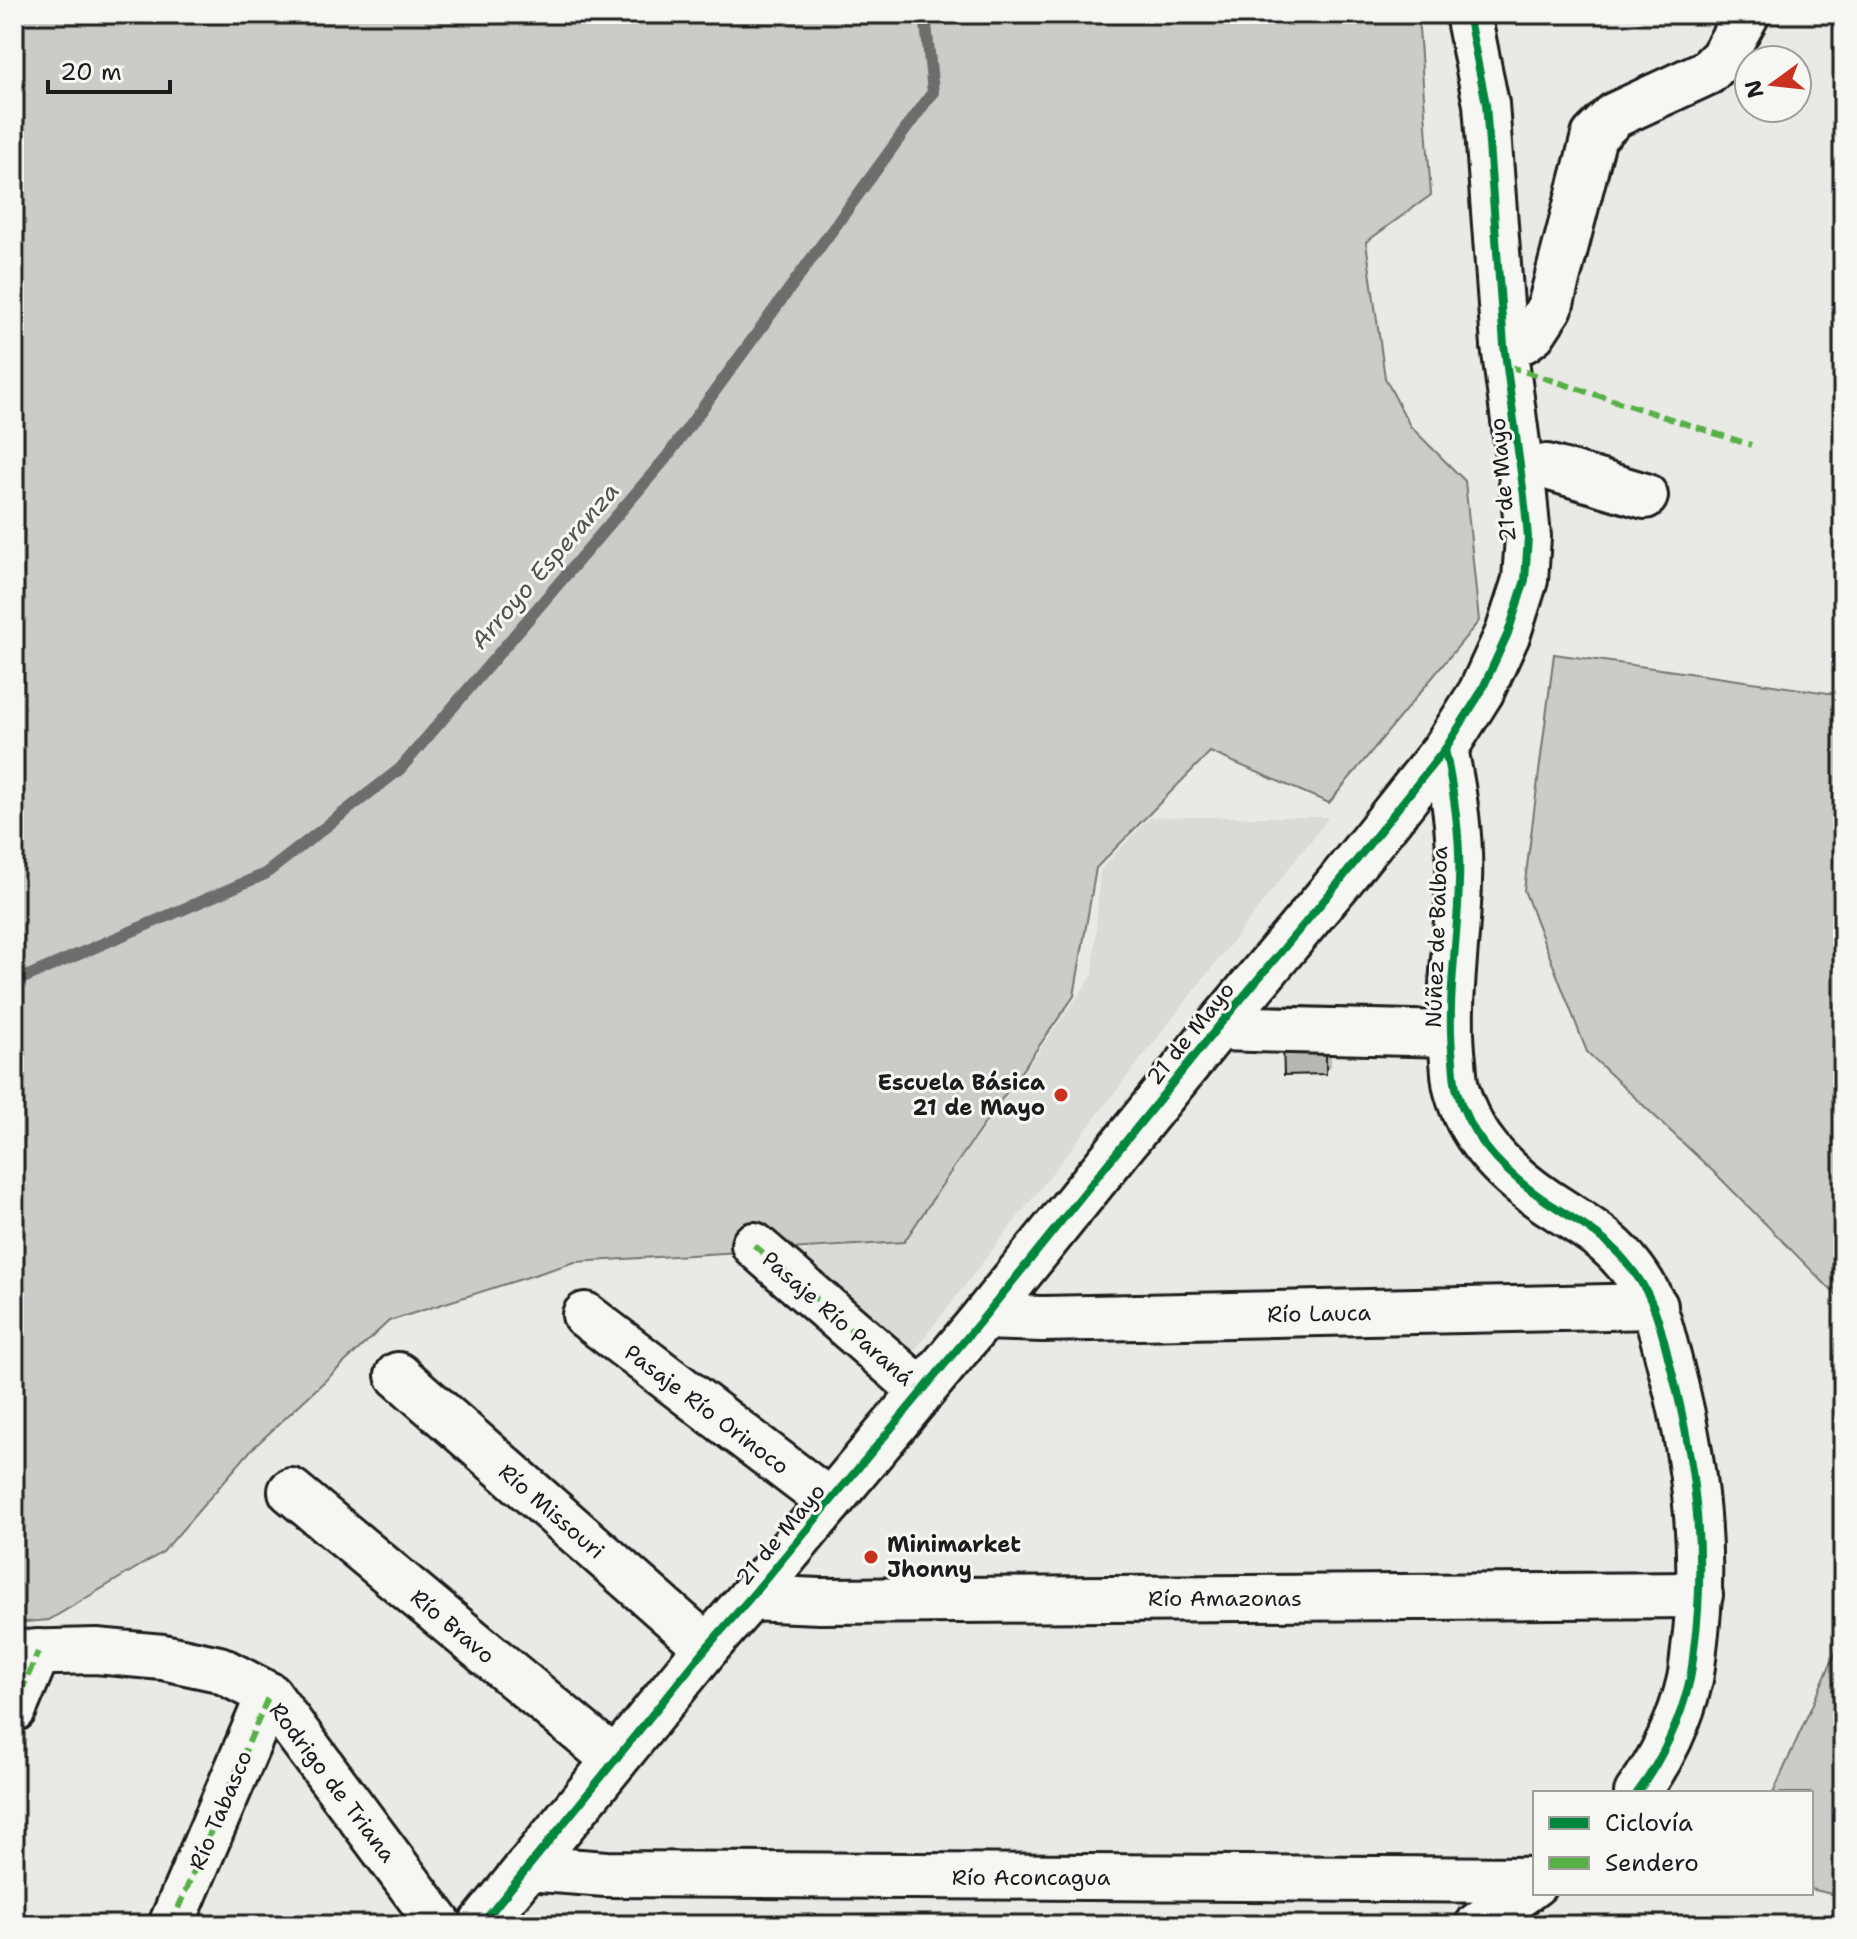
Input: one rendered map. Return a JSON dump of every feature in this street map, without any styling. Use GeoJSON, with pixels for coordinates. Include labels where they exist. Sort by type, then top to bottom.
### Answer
{"type":"FeatureCollection","features":[{"type":"Feature","properties":{"kind":"street","name":"21 de Mayo"},"geometry":{"type":"LineString","coordinates":[[481,1925],[1340,881],[1445,749],[1481,692],[1508,633],[1525,580],[1528,537],[1504,345],[1486,104],[1468,14]]}},
{"type":"Feature","properties":{"kind":"street"},"geometry":{"type":"LineString","coordinates":[[1504,345],[1524,340],[1533,333],[1550,307],[1594,136],[1615,115],[1708,72],[1722,58],[1747,14]]}},
{"type":"Feature","properties":{"kind":"street"},"geometry":{"type":"LineString","coordinates":[[1528,537],[1560,470],[1645,496]]}},
{"type":"Feature","properties":{"kind":"street","name":"Núñez de Balboa"},"geometry":{"type":"LineString","coordinates":[[1445,749],[1455,795],[1459,881],[1450,1034],[1456,1091],[1472,1129],[1491,1156],[1517,1180],[1588,1227],[1626,1261],[1642,1282],[1655,1306],[1687,1435],[1699,1533],[1700,1595],[1690,1679],[1672,1731],[1651,1774],[1638,1791]]}},
{"type":"Feature","properties":{"kind":"street"},"geometry":{"type":"LineString","coordinates":[[1217,1028],[1450,1034]]}},
{"type":"Feature","properties":{"kind":"street","name":"Pasaje Río Paraná"},"geometry":{"type":"LineString","coordinates":[[754,1245],[922,1391]]}},
{"type":"Feature","properties":{"kind":"street","name":"Río Lauca"},"geometry":{"type":"LineString","coordinates":[[984,1317],[1058,1319],[1655,1306]]}},
{"type":"Feature","properties":{"kind":"street","name":"Pasaje Río Orinoco"},"geometry":{"type":"LineString","coordinates":[[585,1315],[830,1502]]}},
{"type":"Feature","properties":{"kind":"street","name":"Río Missouri"},"geometry":{"type":"LineString","coordinates":[[398,1375],[707,1647]]}},
{"type":"Feature","properties":{"kind":"street","name":"Río Bravo"},"geometry":{"type":"LineString","coordinates":[[291,1491],[615,1760]]}},
{"type":"Feature","properties":{"kind":"street","name":"Río Amazonas"},"geometry":{"type":"LineString","coordinates":[[750,1598],[836,1601],[1700,1595]]}},
{"type":"Feature","properties":{"kind":"street","name":"Rodrigo de Triana"},"geometry":{"type":"LineString","coordinates":[[26,1652],[96,1651],[163,1657],[219,1669],[269,1695],[440,1925]]}},
{"type":"Feature","properties":{"kind":"street"},"geometry":{"type":"LineString","coordinates":[[14,1709],[26,1652]]}},
{"type":"Feature","properties":{"kind":"street","name":"Río Tabasco"},"geometry":{"type":"LineString","coordinates":[[171,1925],[269,1695]]}},
{"type":"Feature","properties":{"kind":"street","name":"Río Aconcagua"},"geometry":{"type":"LineString","coordinates":[[527,1868],[621,1874],[1533,1882]]}},
{"type":"Feature","properties":{"kind":"street"},"geometry":{"type":"LineString","coordinates":[[1478,1925],[1533,1884]]}},
{"type":"Feature","properties":{"kind":"shaded area"},"geometry":{"type":"Polygon","coordinates":[[[14,14],[1418,14],[1431,195],[1366,242],[1385,378],[1410,426],[1465,481],[1479,621],[1329,803],[1210,752],[1096,868],[1074,996],[904,1242],[575,1262],[389,1321],[251,1450],[163,1552],[49,1620],[14,1623],[14,14]]]}},
{"type":"Feature","properties":{"kind":"shaded area"},"geometry":{"type":"Polygon","coordinates":[[[1554,654],[1843,695],[1843,1302],[1719,1177],[1587,1052],[1524,890],[1554,654]]]}},
{"type":"Feature","properties":{"kind":"shaded area","name":"Escuela Básica 21 de Mayo"},"geometry":{"type":"Polygon","coordinates":[[[1150,817],[1329,817],[909,1357],[772,1254],[903,1241],[1093,975],[1100,870],[1150,817]]]}},
{"type":"Feature","properties":{"kind":"shaded area"},"geometry":{"type":"Polygon","coordinates":[[[1843,1636],[1843,1897],[1813,1890],[1813,1791],[1774,1791],[1843,1636]]]}},
{"type":"Feature","properties":{"kind":"building"},"geometry":{"type":"Polygon","coordinates":[[[1326,1041],[1326,1074],[1284,1075],[1283,1042],[1326,1041]]]}},
{"type":"Feature","properties":{"kind":"waterway","name":"Arroyo Esperanza"},"geometry":{"type":"LineString","coordinates":[[14,982],[265,874],[400,769],[666,458],[933,92],[925,14]]}},
{"type":"Feature","properties":{"kind":"marked path"},"geometry":{"type":"LineString","coordinates":[[1508,366],[1751,445]]}},
{"type":"Feature","properties":{"kind":"marked path"},"geometry":{"type":"LineString","coordinates":[[754,1245],[922,1391]]}},
{"type":"Feature","properties":{"kind":"marked path"},"geometry":{"type":"LineString","coordinates":[[14,1709],[38,1652]]}},
{"type":"Feature","properties":{"kind":"marked path"},"geometry":{"type":"LineString","coordinates":[[171,1925],[269,1695]]}},
{"type":"Feature","properties":{"kind":"cycle path"},"geometry":{"type":"LineString","coordinates":[[481,1925],[1340,881],[1445,749],[1481,692],[1508,633],[1525,580],[1528,537],[1504,345],[1486,104],[1468,14]]}},
{"type":"Feature","properties":{"kind":"cycle path"},"geometry":{"type":"LineString","coordinates":[[1445,749],[1459,847],[1451,1016],[1457,1091],[1471,1125],[1491,1154],[1531,1190],[1618,1253],[1645,1288],[1660,1326],[1687,1437],[1699,1543],[1698,1614],[1692,1668],[1670,1739],[1638,1791]]}},
{"type":"Feature","properties":{"kind":"place","name":"Escuela Básica 21 de Mayo"},"geometry":{"type":"Point","coordinates":[1061,1095]}},
{"type":"Feature","properties":{"kind":"place","name":"Minimarket Jhonny"},"geometry":{"type":"Point","coordinates":[871,1557]}}]}
